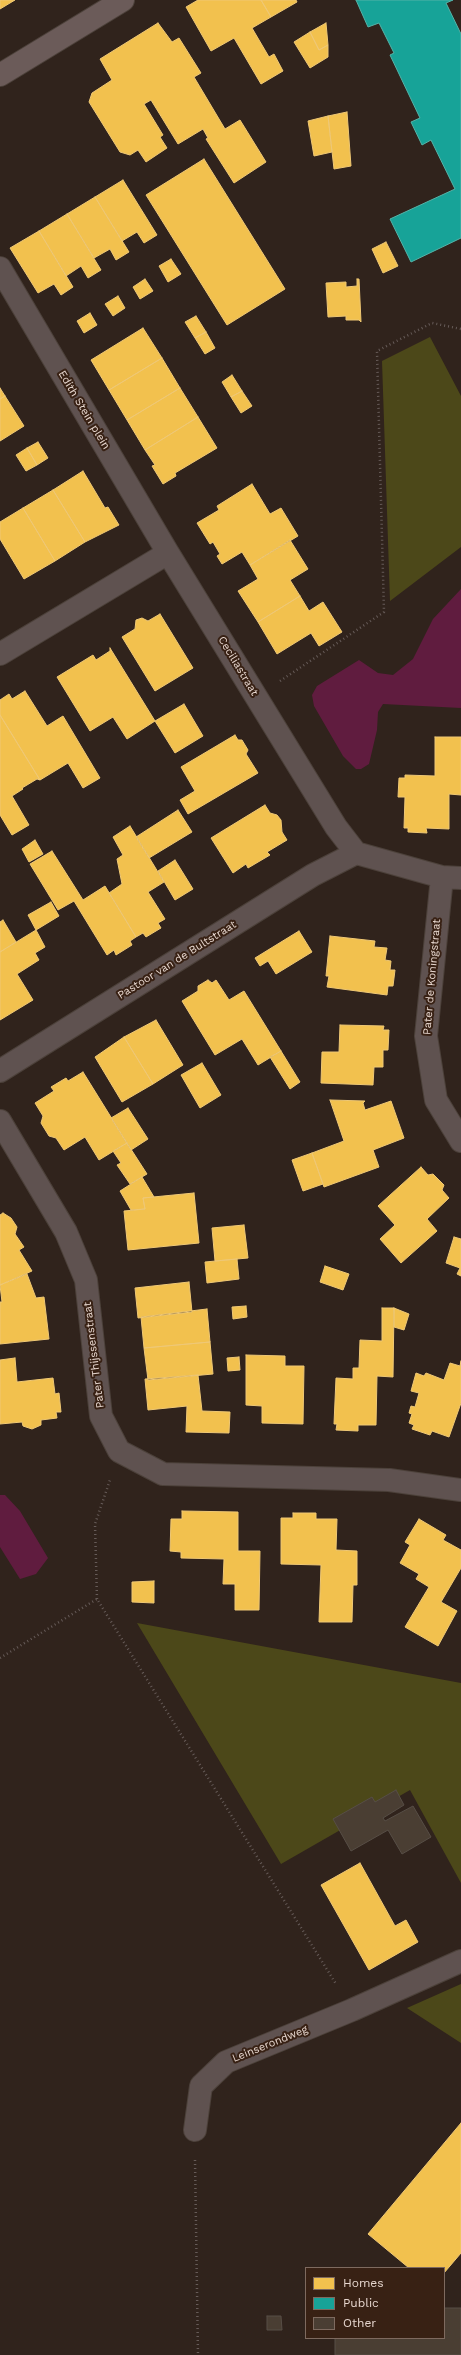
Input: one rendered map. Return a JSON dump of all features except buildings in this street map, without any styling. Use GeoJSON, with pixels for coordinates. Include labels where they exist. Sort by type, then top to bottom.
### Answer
{"type":"FeatureCollection","features":[{"type":"Feature","properties":{"kind":"street"},"geometry":{"type":"LineString","coordinates":[[0,75],[123,0]]}},
{"type":"Feature","properties":{"kind":"street","name":"Edith Stein plein"},"geometry":{"type":"LineString","coordinates":[[0,268],[168,553]]}},
{"type":"Feature","properties":{"kind":"street"},"geometry":{"type":"LineString","coordinates":[[0,654],[168,553]]}},
{"type":"Feature","properties":{"kind":"street","name":"Ceciliastraat"},"geometry":{"type":"LineString","coordinates":[[168,553],[336,827],[356,853]]}},
{"type":"Feature","properties":{"kind":"street"},"geometry":{"type":"LineString","coordinates":[[356,853],[451,878]]}},
{"type":"Feature","properties":{"kind":"street","name":"Pastoor van de Bultstraat"},"geometry":{"type":"LineString","coordinates":[[0,1071],[313,875],[356,853]]}},
{"type":"Feature","properties":{"kind":"street","name":"Pater de Koningstraat"},"geometry":{"type":"LineString","coordinates":[[451,878],[426,1036],[436,1100],[461,1140]]}},
{"type":"Feature","properties":{"kind":"street","name":"Pater Thijssenstraat"},"geometry":{"type":"LineString","coordinates":[[0,1121],[66,1232],[86,1280],[101,1416],[119,1451]]}},
{"type":"Feature","properties":{"kind":"street"},"geometry":{"type":"LineString","coordinates":[[119,1451],[163,1474],[389,1480],[461,1490]]}},
{"type":"Feature","properties":{"kind":"street","name":"Leinserondweg"},"geometry":{"type":"LineString","coordinates":[[195,2130],[201,2086],[226,2062],[352,2010],[461,1961]]}},
{"type":"Feature","properties":{"kind":"path"},"geometry":{"type":"LineString","coordinates":[[256,696],[384,612],[377,351],[432,323],[461,329]]}},
{"type":"Feature","properties":{"kind":"path"},"geometry":{"type":"LineString","coordinates":[[119,1451],[95,1524],[98,1599],[352,2010]]}},
{"type":"Feature","properties":{"kind":"path"},"geometry":{"type":"LineString","coordinates":[[0,1658],[98,1599]]}},
{"type":"Feature","properties":{"kind":"path"},"geometry":{"type":"LineString","coordinates":[[195,2130],[198,2355]]}},
{"type":"Feature","properties":{"kind":"shaded area"},"geometry":{"type":"Polygon","coordinates":[[[430,337],[461,396],[461,547],[390,601],[382,361],[430,337]]]}},
{"type":"Feature","properties":{"kind":"shaded area"},"geometry":{"type":"Polygon","coordinates":[[[461,589],[461,708],[383,704],[378,712],[377,730],[369,764],[361,769],[356,769],[343,756],[314,706],[312,695],[317,686],[359,660],[378,673],[393,675],[413,659],[433,619],[461,589]]]}},
{"type":"Feature","properties":{"kind":"shaded area"},"geometry":{"type":"Polygon","coordinates":[[[0,1495],[5,1495],[20,1511],[48,1558],[36,1574],[20,1579],[0,1547],[0,1495]]]}},
{"type":"Feature","properties":{"kind":"shaded area"},"geometry":{"type":"Polygon","coordinates":[[[137,1623],[461,1683],[461,1883],[410,1790],[281,1864],[137,1623]]]}},
{"type":"Feature","properties":{"kind":"shaded area"},"geometry":{"type":"Polygon","coordinates":[[[461,1984],[461,2043],[407,2008],[461,1984]]]}}]}
